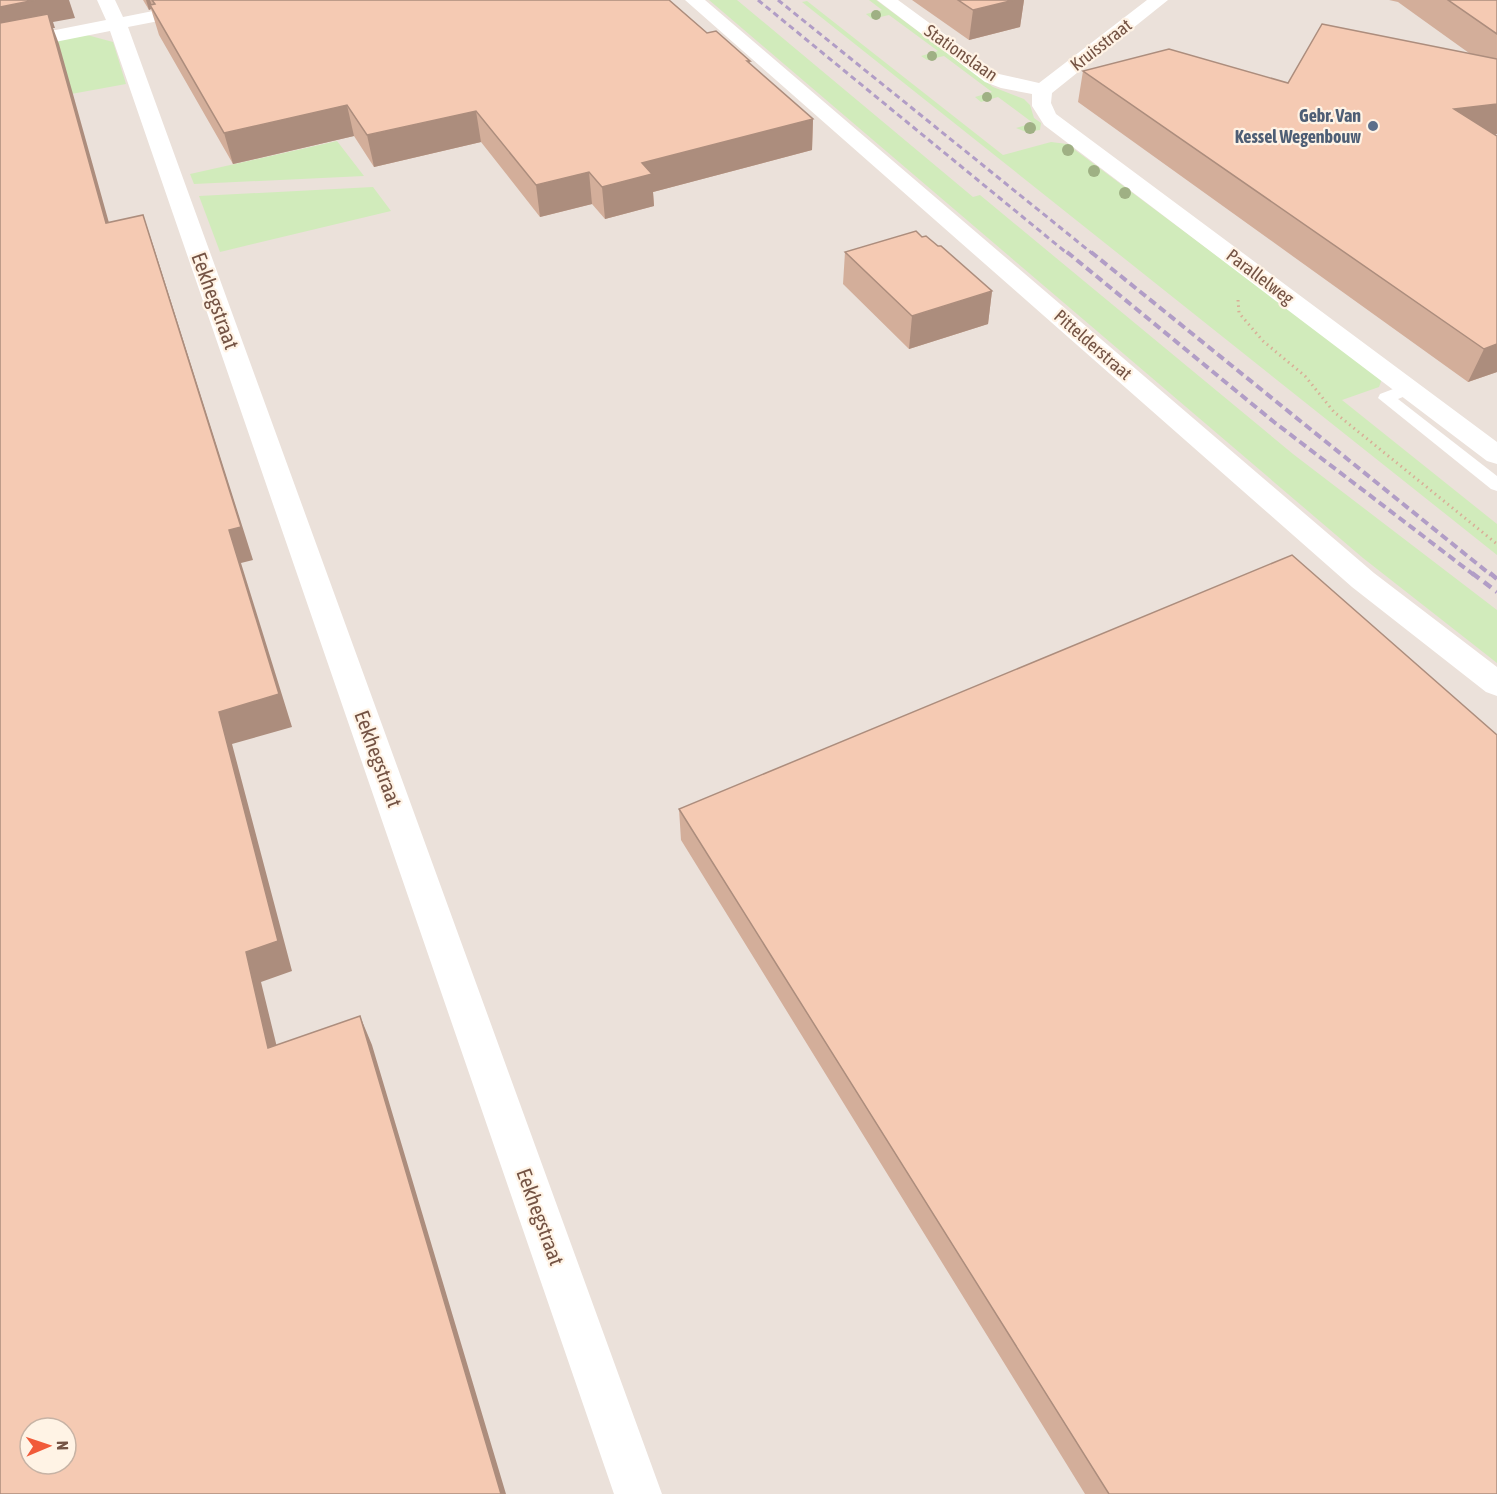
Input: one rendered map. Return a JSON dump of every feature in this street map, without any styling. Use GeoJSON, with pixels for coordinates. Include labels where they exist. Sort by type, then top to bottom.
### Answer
{"type":"FeatureCollection","features":[{"type":"Feature","properties":{"kind":"street"},"geometry":{"type":"LineString","coordinates":[[0,47],[112,12],[236,0]]}},
{"type":"Feature","properties":{"kind":"street","name":"Pittelderstraat"},"geometry":{"type":"LineString","coordinates":[[694,0],[1363,580],[1497,684]]}},
{"type":"Feature","properties":{"kind":"street","name":"Stationslaan"},"geometry":{"type":"LineString","coordinates":[[886,0],[992,78],[1008,84],[1043,90]]}},
{"type":"Feature","properties":{"kind":"street","name":"Kruisstraat"},"geometry":{"type":"LineString","coordinates":[[1043,90],[1159,0]]}},
{"type":"Feature","properties":{"kind":"street","name":"Eekhegstraat"},"geometry":{"type":"LineString","coordinates":[[112,12],[638,1494]]}},
{"type":"Feature","properties":{"kind":"street","name":"Parallelweg"},"geometry":{"type":"LineString","coordinates":[[1043,90],[1040,99],[1042,109],[1051,121],[1497,454]]}},
{"type":"Feature","properties":{"kind":"lane"},"geometry":{"type":"LineString","coordinates":[[1409,388],[1386,398],[1497,485]]}},
{"type":"Feature","properties":{"kind":"path"},"geometry":{"type":"LineString","coordinates":[[1239,297],[1237,305],[1239,313],[1263,341],[1305,376],[1334,412],[1497,544]]}},
{"type":"Feature","properties":{"kind":"shaded area"},"geometry":{"type":"Polygon","coordinates":[[[0,0],[1491,0],[1497,4],[1497,1494],[0,1494],[0,0]]]}},
{"type":"Feature","properties":{"kind":"green space"},"geometry":{"type":"Polygon","coordinates":[[[709,0],[737,0],[973,197],[980,195],[1293,454],[1497,610],[1497,663],[1363,558],[709,0]]]}},
{"type":"Feature","properties":{"kind":"green space"},"geometry":{"type":"Polygon","coordinates":[[[869,0],[876,0],[993,87],[1024,99],[1030,105],[1034,118],[1041,123],[1040,130],[1026,132],[1016,128],[1033,123],[998,97],[981,102],[975,97],[992,92],[944,56],[927,60],[921,56],[938,51],[889,15],[872,19],[866,14],[882,10],[869,0]]]}},
{"type":"Feature","properties":{"kind":"green space"},"geometry":{"type":"Polygon","coordinates":[[[807,1],[1003,155],[1051,142],[1067,144],[1382,379],[1379,387],[1342,400],[1497,524],[1497,555],[802,2],[807,1]]]}},
{"type":"Feature","properties":{"kind":"green space"},"geometry":{"type":"Polygon","coordinates":[[[87,35],[113,42],[126,84],[0,107],[0,51],[87,35]]]}},
{"type":"Feature","properties":{"kind":"green space"},"geometry":{"type":"Polygon","coordinates":[[[337,141],[364,176],[194,184],[190,174],[337,141]]]}},
{"type":"Feature","properties":{"kind":"green space"},"geometry":{"type":"Polygon","coordinates":[[[373,187],[391,211],[220,252],[199,196],[373,187]]]}},
{"type":"Feature","properties":{"kind":"building"},"geometry":{"type":"Polygon","coordinates":[[[0,0],[35,0],[0,7],[0,0]]]}},
{"type":"Feature","properties":{"kind":"building"},"geometry":{"type":"Polygon","coordinates":[[[152,0],[669,0],[707,33],[716,31],[813,119],[642,163],[652,174],[602,187],[589,172],[536,185],[476,111],[367,135],[347,105],[224,133],[150,5],[155,4],[152,0]]]}},
{"type":"Feature","properties":{"kind":"building"},"geometry":{"type":"Polygon","coordinates":[[[958,0],[1014,0],[973,10],[958,0]]]}},
{"type":"Feature","properties":{"kind":"building"},"geometry":{"type":"Polygon","coordinates":[[[1448,0],[1497,0],[1497,34],[1448,0]]]}},
{"type":"Feature","properties":{"kind":"building"},"geometry":{"type":"Polygon","coordinates":[[[48,14],[106,223],[143,215],[241,527],[229,530],[279,694],[219,712],[278,941],[246,952],[268,1048],[360,1016],[501,1494],[0,1494],[0,23],[48,14]]]}},
{"type":"Feature","properties":{"kind":"building"},"geometry":{"type":"Polygon","coordinates":[[[1322,24],[1497,59],[1497,104],[1454,109],[1497,136],[1497,344],[1484,349],[1083,71],[1169,49],[1288,83],[1322,24]]]}},
{"type":"Feature","properties":{"kind":"building"},"geometry":{"type":"Polygon","coordinates":[[[916,231],[922,237],[926,236],[941,246],[992,291],[912,316],[845,252],[916,231]]]}},
{"type":"Feature","properties":{"kind":"building"},"geometry":{"type":"Polygon","coordinates":[[[1292,555],[1497,735],[1497,1494],[1109,1494],[679,809],[1292,555]]]}},
{"type":"Feature","properties":{"kind":"railway"},"geometry":{"type":"LineString","coordinates":[[758,0],[1068,254]]}},
{"type":"Feature","properties":{"kind":"railway"},"geometry":{"type":"LineString","coordinates":[[778,0],[1093,254]]}},
{"type":"Feature","properties":{"kind":"railway"},"geometry":{"type":"LineString","coordinates":[[1067,252],[1274,422],[1474,575]]}},
{"type":"Feature","properties":{"kind":"railway"},"geometry":{"type":"LineString","coordinates":[[1091,252],[1491,575]]}},
{"type":"Feature","properties":{"kind":"railway"},"geometry":{"type":"LineString","coordinates":[[1472,573],[1497,592]]}},
{"type":"Feature","properties":{"kind":"railway"},"geometry":{"type":"LineString","coordinates":[[1490,573],[1497,579]]}},
{"type":"Feature","properties":{"kind":"place","name":"Gebr. Van Kessel Wegenbouw"},"geometry":{"type":"Point","coordinates":[1373,126]}}]}
